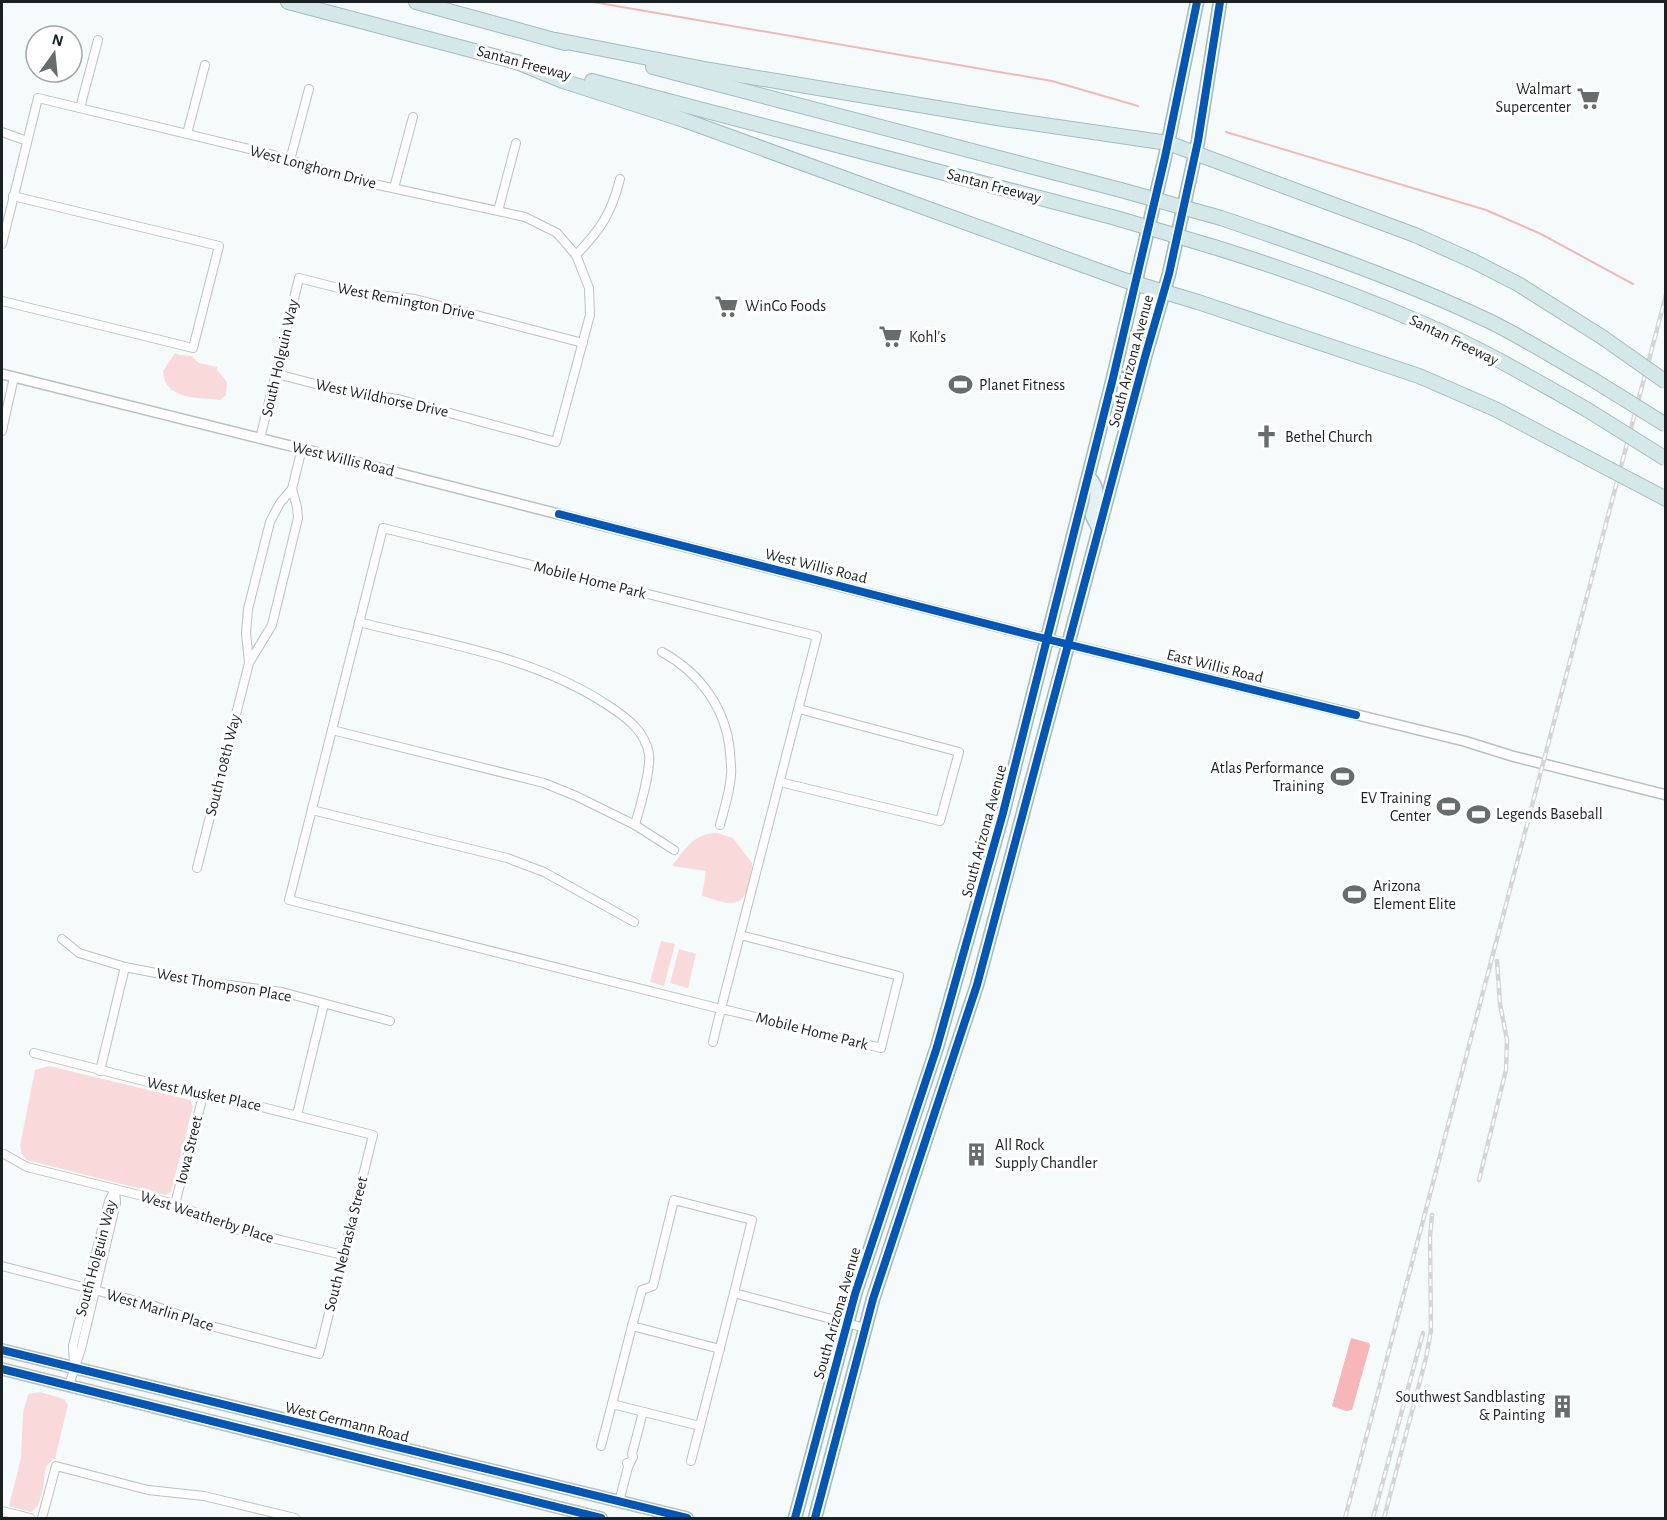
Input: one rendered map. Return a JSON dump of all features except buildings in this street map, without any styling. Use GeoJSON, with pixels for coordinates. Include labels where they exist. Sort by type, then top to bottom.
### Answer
{"type":"FeatureCollection","features":[{"type":"Feature","properties":{"kind":"highway","name":"Santan Freeway"},"geometry":{"type":"LineString","coordinates":[[288,2],[1116,218],[1284,269],[1426,325],[1586,409],[1665,459]]}},
{"type":"Feature","properties":{"kind":"highway","name":"Santan Freeway"},"geometry":{"type":"LineString","coordinates":[[416,2],[1221,218],[1318,251],[1424,292],[1491,322],[1592,379],[1665,424]]}},
{"type":"Feature","properties":{"kind":"highway"},"geometry":{"type":"LineString","coordinates":[[556,40],[734,74],[997,118],[1168,143],[1415,235],[1464,257],[1543,299],[1665,382]]}},
{"type":"Feature","properties":{"kind":"highway"},"geometry":{"type":"LineString","coordinates":[[517,62],[562,81],[684,120],[1136,283],[1419,376],[1495,410],[1665,499]]}},
{"type":"Feature","properties":{"kind":"main road","name":"South Arizona Avenue"},"geometry":{"type":"LineString","coordinates":[[795,1518],[847,1324],[940,1036],[975,916],[1089,477],[1168,143],[1197,2]]}},
{"type":"Feature","properties":{"kind":"main road","name":"South Arizona Avenue"},"geometry":{"type":"LineString","coordinates":[[815,1518],[884,1262],[976,986],[1169,274],[1195,153],[1220,2]]}},
{"type":"Feature","properties":{"kind":"main road"},"geometry":{"type":"LineString","coordinates":[[1089,477],[1097,490],[1092,516],[1099,530]]}},
{"type":"Feature","properties":{"kind":"main road","name":"West Germann Road"},"geometry":{"type":"LineString","coordinates":[[2,1350],[687,1518]]}},
{"type":"Feature","properties":{"kind":"main road","name":"West Germann Road"},"geometry":{"type":"LineString","coordinates":[[2,1369],[601,1518]]}},
{"type":"Feature","properties":{"kind":"main road"},"geometry":{"type":"LineString","coordinates":[[565,1510],[570,1490]]}},
{"type":"Feature","properties":{"kind":"street"},"geometry":{"type":"LineString","coordinates":[[80,108],[98,40]]}},
{"type":"Feature","properties":{"kind":"street"},"geometry":{"type":"LineString","coordinates":[[187,134],[205,65]]}},
{"type":"Feature","properties":{"kind":"street"},"geometry":{"type":"LineString","coordinates":[[290,160],[309,89]]}},
{"type":"Feature","properties":{"kind":"street","name":"West Longhorn Drive"},"geometry":{"type":"LineString","coordinates":[[27,141],[38,98],[394,188],[525,217],[557,233],[576,255],[589,288],[590,315],[556,442]]}},
{"type":"Feature","properties":{"kind":"street"},"geometry":{"type":"LineString","coordinates":[[394,188],[413,117]]}},
{"type":"Feature","properties":{"kind":"street"},"geometry":{"type":"LineString","coordinates":[[2,132],[27,141],[2,244]]}},
{"type":"Feature","properties":{"kind":"street"},"geometry":{"type":"LineString","coordinates":[[498,211],[516,143]]}},
{"type":"Feature","properties":{"kind":"street"},"geometry":{"type":"LineString","coordinates":[[576,255],[598,233],[613,205],[620,179]]}},
{"type":"Feature","properties":{"kind":"street"},"geometry":{"type":"LineString","coordinates":[[2,301],[193,348],[219,246],[13,196]]}},
{"type":"Feature","properties":{"kind":"street","name":"West Remington Drive"},"geometry":{"type":"LineString","coordinates":[[299,278],[358,293],[415,299],[583,343]]}},
{"type":"Feature","properties":{"kind":"street","name":"South Holguin Way"},"geometry":{"type":"LineString","coordinates":[[260,439],[299,278]]}},
{"type":"Feature","properties":{"kind":"street","name":"West Willis Road"},"geometry":{"type":"LineString","coordinates":[[2,374],[302,448],[1067,645]]}},
{"type":"Feature","properties":{"kind":"street","name":"West Wildhorse Drive"},"geometry":{"type":"LineString","coordinates":[[277,374],[342,391],[398,399],[556,442]]}},
{"type":"Feature","properties":{"kind":"street"},"geometry":{"type":"LineString","coordinates":[[2,431],[14,377]]}},
{"type":"Feature","properties":{"kind":"street","name":"South 108th Way"},"geometry":{"type":"LineString","coordinates":[[249,663],[246,633],[248,609],[270,522],[280,503],[292,489],[302,448]]}},
{"type":"Feature","properties":{"kind":"street","name":"South 108th Way"},"geometry":{"type":"LineString","coordinates":[[197,868],[249,663],[272,625],[291,555],[298,519],[292,489]]}},
{"type":"Feature","properties":{"kind":"street","name":"Mobile Home Park"},"geometry":{"type":"LineString","coordinates":[[713,1041],[721,1009],[740,935],[818,636],[383,528],[289,900],[721,1009],[881,1048],[899,976],[740,935]]}},
{"type":"Feature","properties":{"kind":"street"},"geometry":{"type":"LineString","coordinates":[[359,622],[495,655],[533,667],[586,691],[620,713],[639,730],[649,755],[644,793],[635,825]]}},
{"type":"Feature","properties":{"kind":"street","name":"East Willis Road"},"geometry":{"type":"LineString","coordinates":[[1067,645],[1464,741],[1665,795]]}},
{"type":"Feature","properties":{"kind":"street"},"geometry":{"type":"LineString","coordinates":[[662,652],[679,661],[696,678],[713,697],[723,718],[729,742],[732,774],[720,825]]}},
{"type":"Feature","properties":{"kind":"street"},"geometry":{"type":"LineString","coordinates":[[780,782],[940,820],[959,752],[799,709]]}},
{"type":"Feature","properties":{"kind":"street"},"geometry":{"type":"LineString","coordinates":[[332,730],[544,783],[635,825],[674,850]]}},
{"type":"Feature","properties":{"kind":"street"},"geometry":{"type":"LineString","coordinates":[[312,810],[507,858],[544,872],[634,922]]}},
{"type":"Feature","properties":{"kind":"street","name":"West Thompson Place"},"geometry":{"type":"LineString","coordinates":[[62,939],[78,953],[125,967],[197,981],[282,992],[390,1022]]}},
{"type":"Feature","properties":{"kind":"street"},"geometry":{"type":"LineString","coordinates":[[100,1071],[125,967]]}},
{"type":"Feature","properties":{"kind":"street"},"geometry":{"type":"LineString","coordinates":[[297,1116],[324,1004]]}},
{"type":"Feature","properties":{"kind":"street","name":"West Musket Place"},"geometry":{"type":"LineString","coordinates":[[34,1053],[203,1096],[373,1135]]}},
{"type":"Feature","properties":{"kind":"street","name":"Iowa Street"},"geometry":{"type":"LineString","coordinates":[[175,1204],[203,1096]]}},
{"type":"Feature","properties":{"kind":"street","name":"South Nebraska Street"},"geometry":{"type":"LineString","coordinates":[[319,1354],[373,1135]]}},
{"type":"Feature","properties":{"kind":"street","name":"West Weatherby Place"},"geometry":{"type":"LineString","coordinates":[[4,1154],[27,1167],[175,1204],[235,1229],[343,1255]]}},
{"type":"Feature","properties":{"kind":"street","name":"South Holguin Way"},"geometry":{"type":"LineString","coordinates":[[69,1385],[74,1367],[73,1346],[91,1289],[109,1201],[115,1189]]}},
{"type":"Feature","properties":{"kind":"street"},"geometry":{"type":"LineString","coordinates":[[601,1446],[642,1290],[653,1286],[674,1200],[752,1220],[691,1461]]}},
{"type":"Feature","properties":{"kind":"street","name":"West Marlin Place"},"geometry":{"type":"LineString","coordinates":[[2,1266],[152,1305],[207,1325],[319,1354]]}},
{"type":"Feature","properties":{"kind":"street"},"geometry":{"type":"LineString","coordinates":[[734,1293],[865,1328]]}},
{"type":"Feature","properties":{"kind":"street"},"geometry":{"type":"LineString","coordinates":[[632,1326],[720,1348]]}},
{"type":"Feature","properties":{"kind":"street"},"geometry":{"type":"LineString","coordinates":[[612,1404],[700,1426]]}},
{"type":"Feature","properties":{"kind":"street"},"geometry":{"type":"LineString","coordinates":[[619,1502],[628,1467],[631,1465],[643,1412]]}},
{"type":"Feature","properties":{"kind":"street"},"geometry":{"type":"LineString","coordinates":[[42,1518],[56,1466],[148,1490],[204,1496],[295,1518]]}},
{"type":"Feature","properties":{"kind":"street"},"geometry":{"type":"LineString","coordinates":[[2,1511],[30,1518]]}},
{"type":"Feature","properties":{"kind":"shaded area"},"geometry":{"type":"Polygon","coordinates":[[[175,353],[191,356],[199,363],[217,367],[227,382],[226,395],[220,400],[176,393],[165,381],[163,371],[175,353]]]}},
{"type":"Feature","properties":{"kind":"shaded area"},"geometry":{"type":"Polygon","coordinates":[[[717,833],[733,838],[752,863],[745,894],[741,900],[736,902],[723,902],[702,896],[706,871],[672,866],[696,839],[717,833]]]}},
{"type":"Feature","properties":{"kind":"shaded area"},"geometry":{"type":"Polygon","coordinates":[[[661,941],[675,944],[664,986],[650,982],[661,941]]]}},
{"type":"Feature","properties":{"kind":"shaded area"},"geometry":{"type":"Polygon","coordinates":[[[679,949],[696,954],[688,988],[670,983],[679,949]]]}},
{"type":"Feature","properties":{"kind":"shaded area"},"geometry":{"type":"Polygon","coordinates":[[[49,1066],[190,1100],[193,1106],[171,1192],[165,1195],[27,1160],[20,1146],[35,1070],[49,1066]]]}},
{"type":"Feature","properties":{"kind":"shaded area"},"geometry":{"type":"Polygon","coordinates":[[[1351,1338],[1369,1343],[1370,1346],[1352,1410],[1346,1411],[1332,1406],[1351,1338]]]}},
{"type":"Feature","properties":{"kind":"shaded area"},"geometry":{"type":"Polygon","coordinates":[[[40,1392],[64,1399],[68,1405],[55,1458],[47,1466],[37,1507],[31,1512],[9,1506],[21,1458],[23,1413],[28,1394],[40,1392]]]}},
{"type":"Feature","properties":{"kind":"waterway"},"geometry":{"type":"LineString","coordinates":[[593,2],[1052,81],[1138,106]]}},
{"type":"Feature","properties":{"kind":"waterway"},"geometry":{"type":"LineString","coordinates":[[1226,132],[1486,210],[1541,234],[1633,284]]}},
{"type":"Feature","properties":{"kind":"railway"},"geometry":{"type":"LineString","coordinates":[[1345,1518],[1666,295]]}},
{"type":"Feature","properties":{"kind":"railway"},"geometry":{"type":"LineString","coordinates":[[1479,1180],[1506,1070],[1507,1040],[1500,1004],[1497,961]]}},
{"type":"Feature","properties":{"kind":"railway"},"geometry":{"type":"LineString","coordinates":[[1384,1518],[1426,1358],[1431,1330],[1430,1237],[1432,1215]]}},
{"type":"Feature","properties":{"kind":"railway"},"geometry":{"type":"LineString","coordinates":[[1373,1518],[1423,1333]]}},
{"type":"Feature","properties":{"kind":"cycle path"},"geometry":{"type":"LineString","coordinates":[[795,1518],[855,1294],[937,1047],[1003,813],[1113,378],[1165,157],[1197,2]]}},
{"type":"Feature","properties":{"kind":"cycle path"},"geometry":{"type":"LineString","coordinates":[[815,1518],[873,1299],[977,985],[1169,274],[1198,141],[1220,2]]}},
{"type":"Feature","properties":{"kind":"cycle path"},"geometry":{"type":"LineString","coordinates":[[559,514],[1034,636],[1356,715]]}},
{"type":"Feature","properties":{"kind":"cycle path"},"geometry":{"type":"LineString","coordinates":[[2,1350],[687,1518]]}},
{"type":"Feature","properties":{"kind":"cycle path"},"geometry":{"type":"LineString","coordinates":[[2,1369],[601,1518]]}},
{"type":"Feature","properties":{"kind":"place","name":"Walmart Supercenter"},"geometry":{"type":"Point","coordinates":[1589,98]}},
{"type":"Feature","properties":{"kind":"place","name":"WinCo Foods"},"geometry":{"type":"Point","coordinates":[727,306]}},
{"type":"Feature","properties":{"kind":"place","name":"Kohl's"},"geometry":{"type":"Point","coordinates":[891,337]}},
{"type":"Feature","properties":{"kind":"place","name":"Planet Fitness"},"geometry":{"type":"Point","coordinates":[961,385]}},
{"type":"Feature","properties":{"kind":"place","name":"Bethel Church"},"geometry":{"type":"Point","coordinates":[1267,437]}},
{"type":"Feature","properties":{"kind":"place","name":"Atlas Performance Training"},"geometry":{"type":"Point","coordinates":[1342,777]}},
{"type":"Feature","properties":{"kind":"place","name":"EV Training Center"},"geometry":{"type":"Point","coordinates":[1449,807]}},
{"type":"Feature","properties":{"kind":"place","name":"Legends Baseball"},"geometry":{"type":"Point","coordinates":[1478,814]}},
{"type":"Feature","properties":{"kind":"place","name":"Arizona Element Elite"},"geometry":{"type":"Point","coordinates":[1355,895]}},
{"type":"Feature","properties":{"kind":"place","name":"All Rock Supply Chandler"},"geometry":{"type":"Point","coordinates":[977,1154]}},
{"type":"Feature","properties":{"kind":"place","name":"Southwest Sandblasting & Painting"},"geometry":{"type":"Point","coordinates":[1563,1406]}}]}
